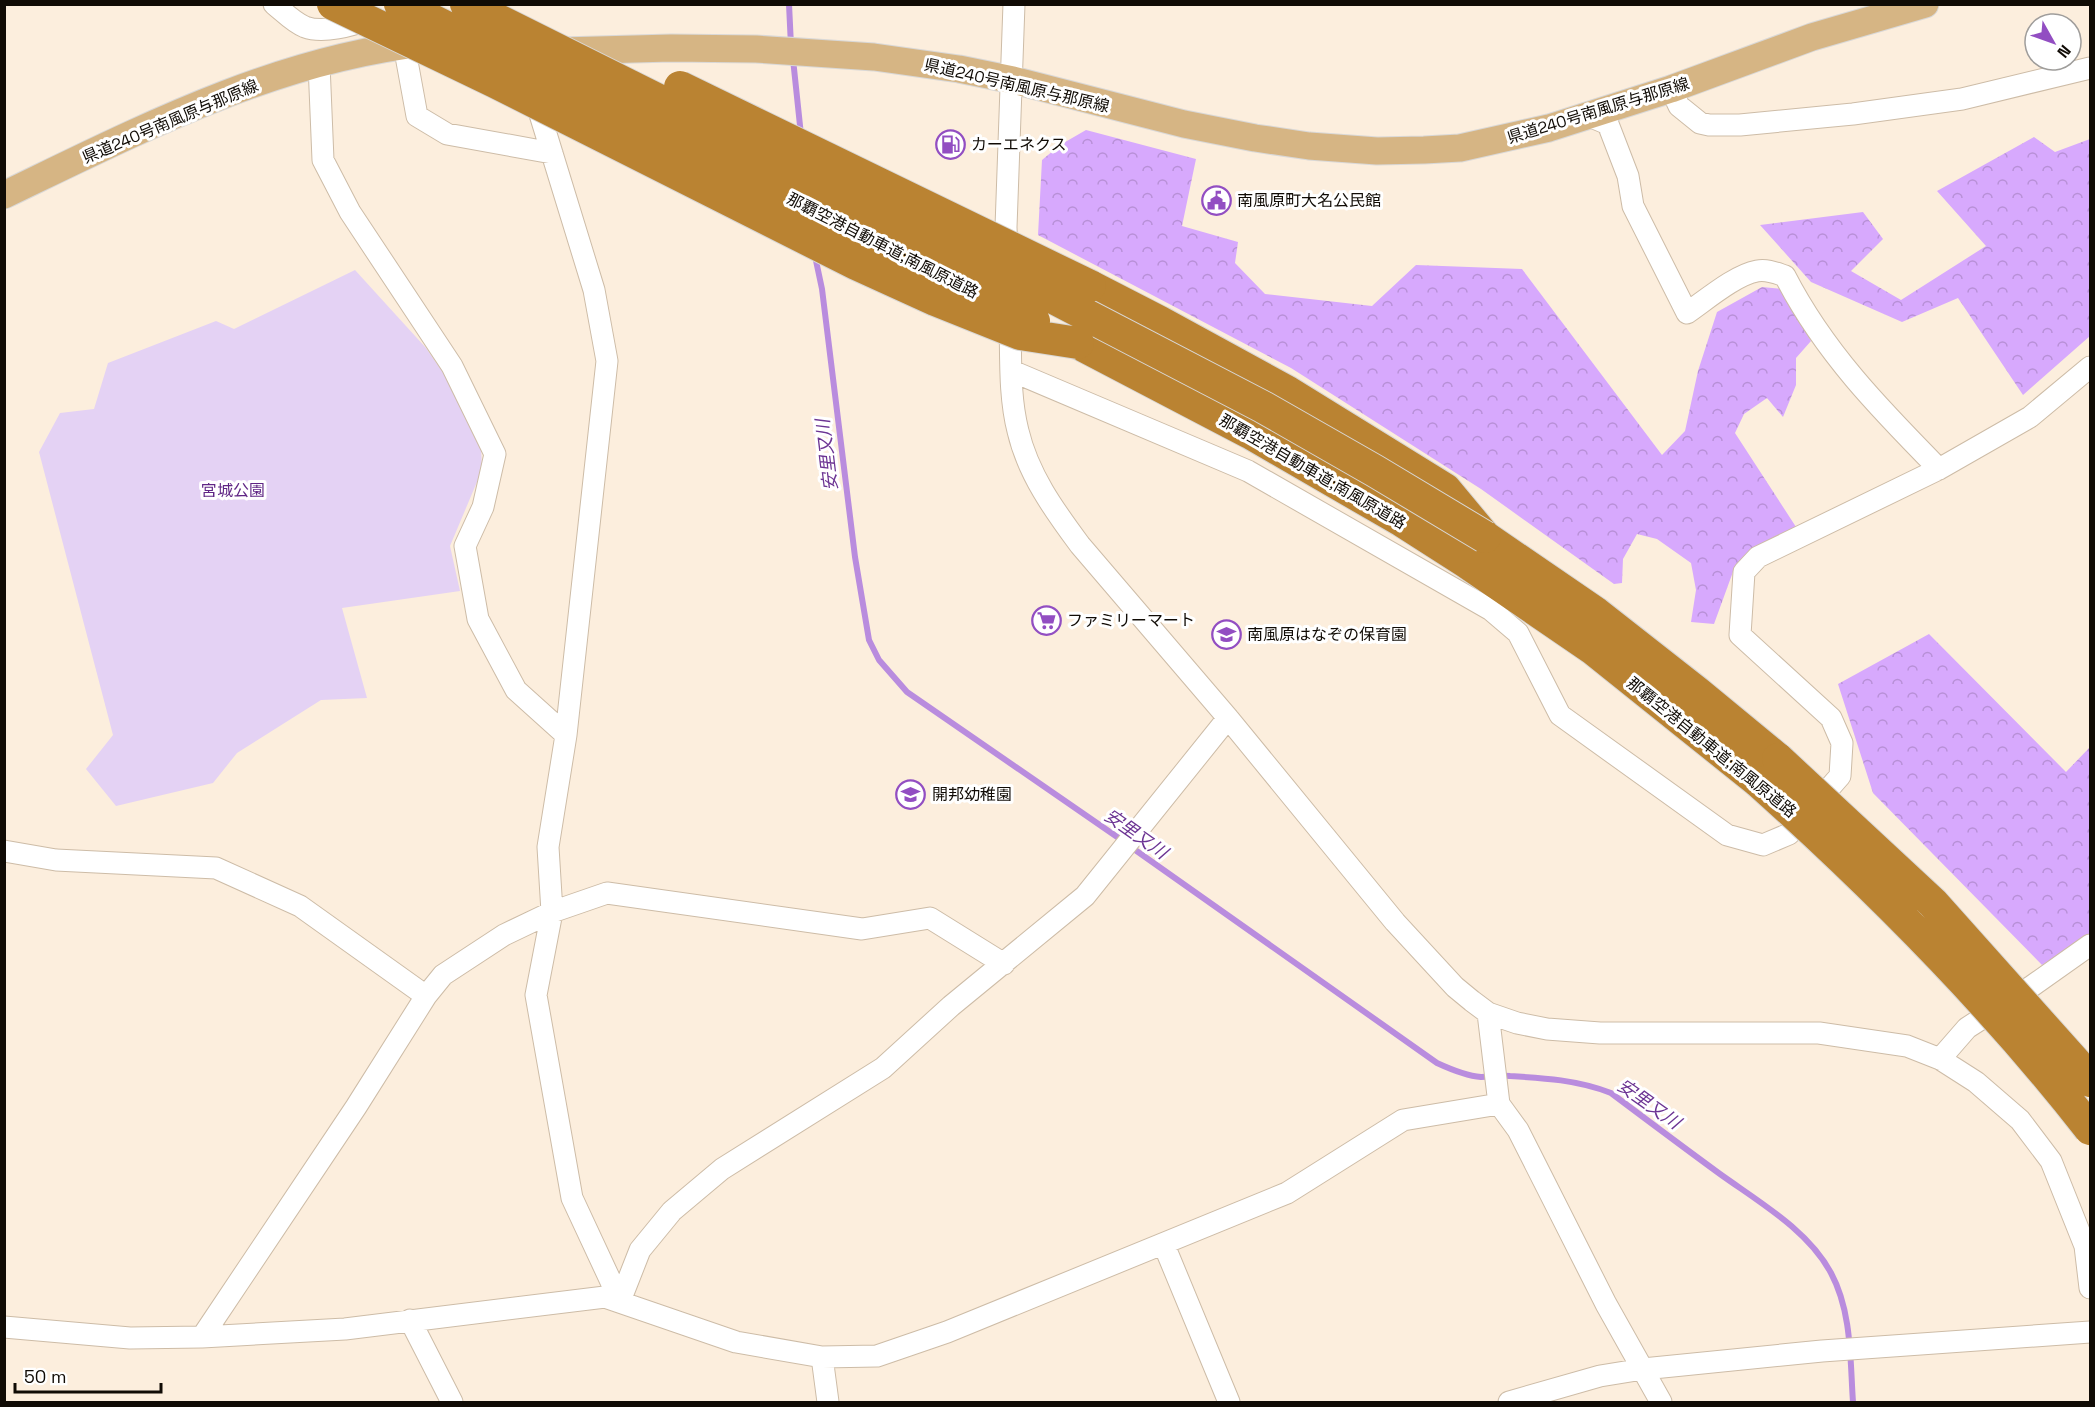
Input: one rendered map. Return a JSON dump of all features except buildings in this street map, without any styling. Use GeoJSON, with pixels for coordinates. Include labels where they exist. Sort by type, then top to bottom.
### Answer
{"type":"FeatureCollection","features":[{"type":"Feature","properties":{"kind":"highway"},"geometry":{"type":"LineString","coordinates":[[333,4],[484,77],[856,264],[934,300],[1020,334],[1078,343]]}},
{"type":"Feature","properties":{"kind":"highway","name":"那覇空港自動車道;南風原道路"},"geometry":{"type":"LineString","coordinates":[[400,4],[1078,343],[1250,433],[1392,515],[1466,562],[1768,771],[1933,903],[2091,1081]]}},
{"type":"Feature","properties":{"kind":"highway","name":"那覇空港自動車道;南風原道路"},"geometry":{"type":"LineString","coordinates":[[466,4],[1021,281],[1253,402],[1485,537],[1596,613],[1698,693],[1768,771],[1832,848],[1921,936],[1988,1007],[2091,1129]]}},
{"type":"Feature","properties":{"kind":"highway"},"geometry":{"type":"LineString","coordinates":[[509,4],[1160,322],[1288,392],[1445,489],[1485,537]]}},
{"type":"Feature","properties":{"kind":"main road","name":"県道240号南風原与那原線"},"geometry":{"type":"LineString","coordinates":[[4,195],[111,144],[234,91],[319,64],[373,50],[404,45],[449,41],[569,52],[671,48],[756,49],[849,54],[959,69],[1013,80],[1184,124],[1244,136],[1309,146],[1377,151],[1460,148],[1549,128],[1671,90],[1812,37],[1910,7]]}},
{"type":"Feature","properties":{"kind":"street"},"geometry":{"type":"LineString","coordinates":[[274,4],[305,27],[317,29],[348,26],[387,14],[407,4]]}},
{"type":"Feature","properties":{"kind":"street"},"geometry":{"type":"LineString","coordinates":[[491,4],[532,92],[552,153],[594,290],[607,361],[566,735],[548,847],[552,912],[536,995],[572,1198],[620,1301]]}},
{"type":"Feature","properties":{"kind":"street"},"geometry":{"type":"LineString","coordinates":[[1014,4],[1006,227],[1012,371],[1018,432],[1027,460],[1057,514],[1080,544],[1228,718],[1395,922],[1455,987],[1488,1013],[1517,1023],[1547,1029],[1600,1033],[1819,1033],[1907,1046],[1940,1059],[1976,1082],[2020,1120],[2051,1161],[2085,1246],[2091,1288]]}},
{"type":"Feature","properties":{"kind":"street"},"geometry":{"type":"LineString","coordinates":[[404,45],[417,116],[447,134],[552,153]]}},
{"type":"Feature","properties":{"kind":"street"},"geometry":{"type":"LineString","coordinates":[[319,64],[323,160],[350,212],[452,366],[495,454],[483,507],[465,546],[478,619],[516,690],[566,735]]}},
{"type":"Feature","properties":{"kind":"street"},"geometry":{"type":"LineString","coordinates":[[1671,90],[1679,106],[1700,123],[1740,124],[1853,114],[1962,99],[2091,68]]}},
{"type":"Feature","properties":{"kind":"street"},"geometry":{"type":"LineString","coordinates":[[1589,116],[1608,124],[1629,176],[1633,206],[1687,313],[1733,282],[1756,271],[1768,270],[1785,276],[1803,310],[1834,355],[1894,423],[1939,469]]}},
{"type":"Feature","properties":{"kind":"street"},"geometry":{"type":"LineString","coordinates":[[1012,371],[1248,471],[1491,610],[1518,633],[1560,715],[1727,835],[1763,845],[1789,834],[1840,776],[1842,743],[1831,718],[1740,635],[1744,572],[1758,557],[1939,469],[2030,417],[2091,367]]}},
{"type":"Feature","properties":{"kind":"street"},"geometry":{"type":"LineString","coordinates":[[620,1301],[640,1250],[672,1211],[722,1169],[883,1068],[951,1006],[1085,896],[1228,718]]}},
{"type":"Feature","properties":{"kind":"street"},"geometry":{"type":"LineString","coordinates":[[4,851],[57,860],[216,868],[300,906],[426,996]]}},
{"type":"Feature","properties":{"kind":"street"},"geometry":{"type":"LineString","coordinates":[[202,1337],[356,1107],[426,996],[443,975],[504,935],[552,912],[607,893],[862,929],[930,918],[1004,964]]}},
{"type":"Feature","properties":{"kind":"street"},"geometry":{"type":"LineString","coordinates":[[1940,1059],[1967,1028],[2091,945]]}},
{"type":"Feature","properties":{"kind":"street"},"geometry":{"type":"LineString","coordinates":[[1488,1013],[1500,1104],[1518,1130],[1606,1304],[1661,1402]]}},
{"type":"Feature","properties":{"kind":"street"},"geometry":{"type":"LineString","coordinates":[[4,1327],[130,1338],[202,1337],[345,1329],[605,1297],[735,1342],[822,1357],[877,1356],[947,1332],[1287,1193],[1403,1120],[1500,1104]]}},
{"type":"Feature","properties":{"kind":"street"},"geometry":{"type":"LineString","coordinates":[[1164,1245],[1229,1402]]}},
{"type":"Feature","properties":{"kind":"street"},"geometry":{"type":"LineString","coordinates":[[410,1320],[452,1402]]}},
{"type":"Feature","properties":{"kind":"street"},"geometry":{"type":"LineString","coordinates":[[1509,1402],[1600,1377],[1643,1369],[1822,1351],[2091,1332]]}},
{"type":"Feature","properties":{"kind":"street"},"geometry":{"type":"LineString","coordinates":[[822,1357],[828,1402]]}},
{"type":"Feature","properties":{"kind":"green space"},"geometry":{"type":"Polygon","coordinates":[[[1086,130],[1196,159],[1182,226],[1238,242],[1235,263],[1265,294],[1372,306],[1416,265],[1522,269],[1662,455],[1685,431],[1698,371],[1717,312],[1762,287],[1782,289],[1811,341],[1796,358],[1796,385],[1783,417],[1767,398],[1744,414],[1735,433],[1798,530],[1765,544],[1734,569],[1714,624],[1691,622],[1696,590],[1691,563],[1657,539],[1637,534],[1623,559],[1622,583],[1614,584],[1481,489],[1291,368],[1038,235],[1042,160],[1060,145],[1086,130]]]}},
{"type":"Feature","properties":{"kind":"green space"},"geometry":{"type":"Polygon","coordinates":[[[2034,137],[2055,152],[2090,139],[2090,336],[2023,395],[1958,298],[1902,322],[1811,282],[1760,225],[1863,212],[1883,239],[1851,271],[1901,300],[1986,246],[1937,191],[2034,137]]]}},
{"type":"Feature","properties":{"kind":"green space","name":"宮城公園"},"geometry":{"type":"Polygon","coordinates":[[[355,270],[426,348],[454,388],[481,446],[482,470],[450,546],[460,591],[342,608],[367,698],[321,700],[237,753],[213,783],[116,806],[86,769],[113,735],[39,452],[60,413],[94,409],[108,363],[216,321],[234,329],[355,270]]]}},
{"type":"Feature","properties":{"kind":"green space"},"geometry":{"type":"Polygon","coordinates":[[[1929,634],[2066,772],[2090,747],[2090,934],[2042,965],[1873,793],[1838,684],[1929,634]]]}},
{"type":"Feature","properties":{"kind":"waterway","name":"安里又川"},"geometry":{"type":"LineString","coordinates":[[789,4],[791,46]]}},
{"type":"Feature","properties":{"kind":"waterway","name":"安里又川"},"geometry":{"type":"LineString","coordinates":[[793,59],[801,135]]}},
{"type":"Feature","properties":{"kind":"waterway","name":"安里又川"},"geometry":{"type":"LineString","coordinates":[[815,256],[822,289],[855,557],[869,640],[879,660],[907,692],[1123,841]]}},
{"type":"Feature","properties":{"kind":"waterway","name":"安里又川"},"geometry":{"type":"LineString","coordinates":[[1131,847],[1437,1063],[1459,1072],[1481,1077],[1506,1076],[1561,1080],[1611,1093],[1782,1218],[1809,1243],[1831,1273],[1838,1288],[1849,1336],[1853,1402]]}},
{"type":"Feature","properties":{"kind":"place","name":"カーエネクス"},"geometry":{"type":"Point","coordinates":[950,144]}},
{"type":"Feature","properties":{"kind":"place","name":"南風原町大名公民館"},"geometry":{"type":"Point","coordinates":[1216,200]}},
{"type":"Feature","properties":{"kind":"place","name":"ファミリーマート"},"geometry":{"type":"Point","coordinates":[1046,620]}},
{"type":"Feature","properties":{"kind":"place","name":"南風原はなぞの保育園"},"geometry":{"type":"Point","coordinates":[1226,634]}},
{"type":"Feature","properties":{"kind":"place","name":"開邦幼稚園"},"geometry":{"type":"Point","coordinates":[911,794]}}]}
